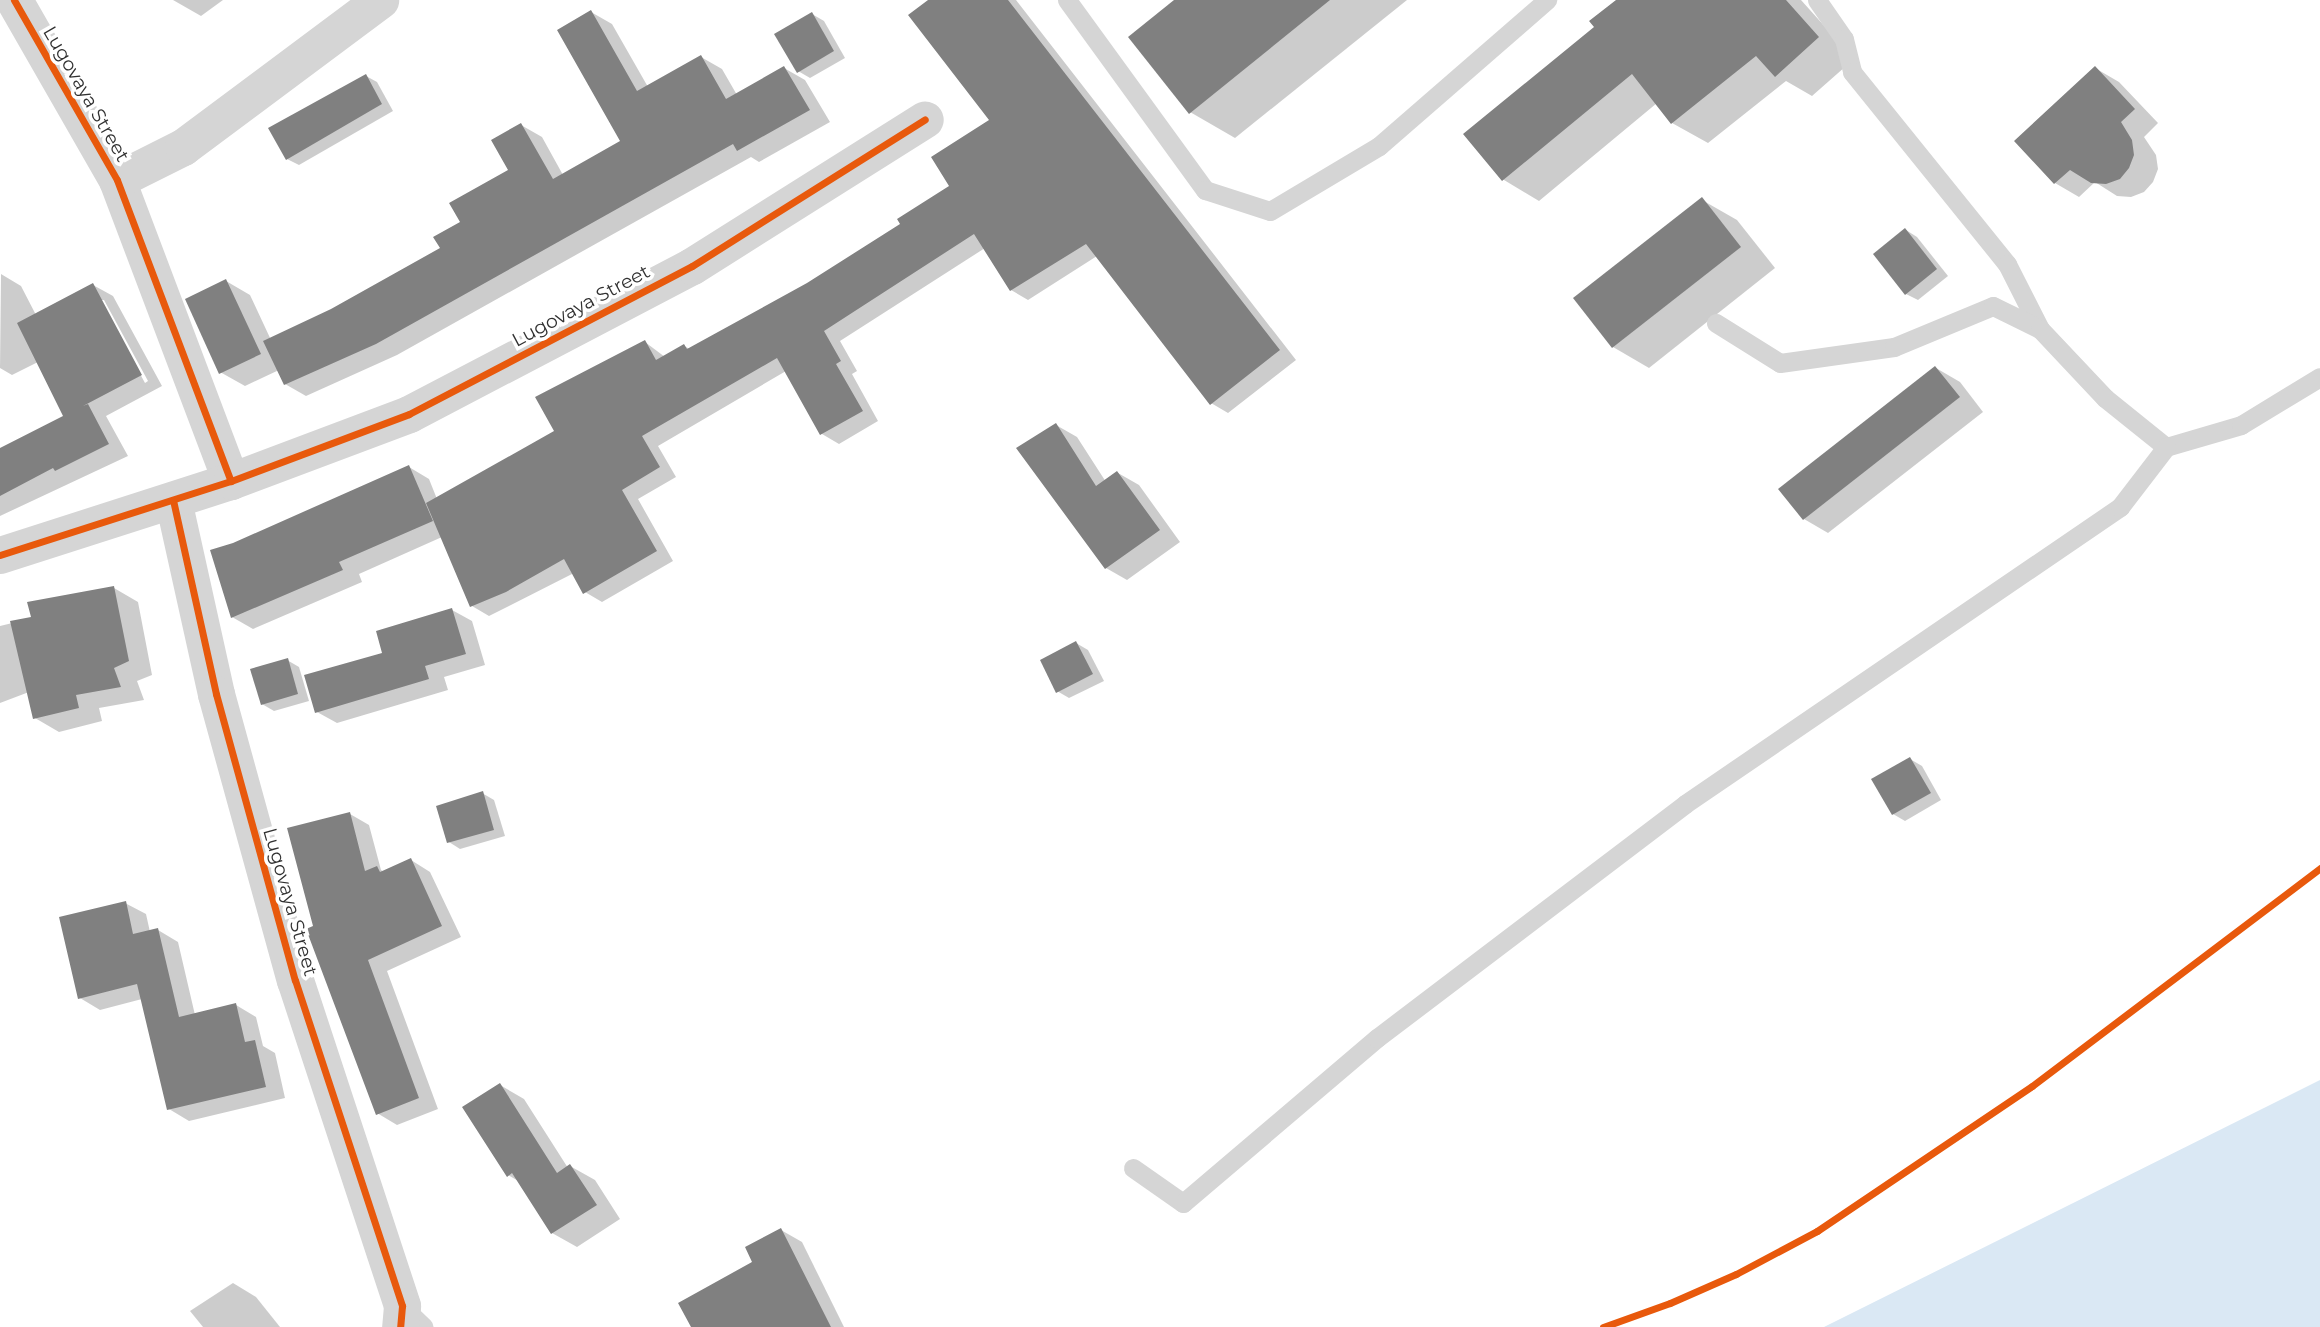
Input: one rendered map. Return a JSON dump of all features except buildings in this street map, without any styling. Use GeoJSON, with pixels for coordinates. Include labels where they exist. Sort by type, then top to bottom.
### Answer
{"type":"FeatureCollection","features":[{"type":"Feature","properties":{"kind":"street","name":"Lugovaya Street"},"geometry":{"type":"LineString","coordinates":[[13,0],[117,180],[231,481]]}},
{"type":"Feature","properties":{"kind":"street"},"geometry":{"type":"LineString","coordinates":[[117,180],[183,147],[380,0]]}},
{"type":"Feature","properties":{"kind":"street","name":"Lugovaya Street"},"geometry":{"type":"LineString","coordinates":[[0,555],[231,481],[421,408],[692,266],[925,119]]}},
{"type":"Feature","properties":{"kind":"street","name":"Lugovaya Street"},"geometry":{"type":"LineString","coordinates":[[173,500],[216,694],[295,980],[409,1320]]}},
{"type":"Feature","properties":{"kind":"lane"},"geometry":{"type":"LineString","coordinates":[[1067,0],[1205,190],[1270,211],[1379,146],[1547,0]]}},
{"type":"Feature","properties":{"kind":"lane"},"geometry":{"type":"LineString","coordinates":[[1817,0],[1844,39],[1852,72],[2007,264],[2040,329],[2105,398],[2165,447]]}},
{"type":"Feature","properties":{"kind":"lane"},"geometry":{"type":"LineString","coordinates":[[1716,323],[1780,363],[1894,347],[1993,306],[2040,329]]}},
{"type":"Feature","properties":{"kind":"lane"},"geometry":{"type":"LineString","coordinates":[[1133,1168],[1183,1203],[1377,1038],[1685,804],[2120,507],[2165,447],[2241,425],[2320,377]]}},
{"type":"Feature","properties":{"kind":"shaded area"},"geometry":{"type":"Polygon","coordinates":[[[2320,1080],[2320,1327],[1824,1327],[2320,1080]]]}},
{"type":"Feature","properties":{"kind":"cycle path"},"geometry":{"type":"LineString","coordinates":[[14,0],[117,180],[231,481]]}},
{"type":"Feature","properties":{"kind":"cycle path"},"geometry":{"type":"LineString","coordinates":[[0,555],[231,481],[409,414],[692,266],[925,119]]}},
{"type":"Feature","properties":{"kind":"cycle path"},"geometry":{"type":"LineString","coordinates":[[173,500],[216,694],[295,980],[402,1306],[400,1327]]}},
{"type":"Feature","properties":{"kind":"cycle path"},"geometry":{"type":"LineString","coordinates":[[1603,1327],[1670,1303],[1736,1274],[1817,1231],[2032,1086],[2320,868]]}}]}
